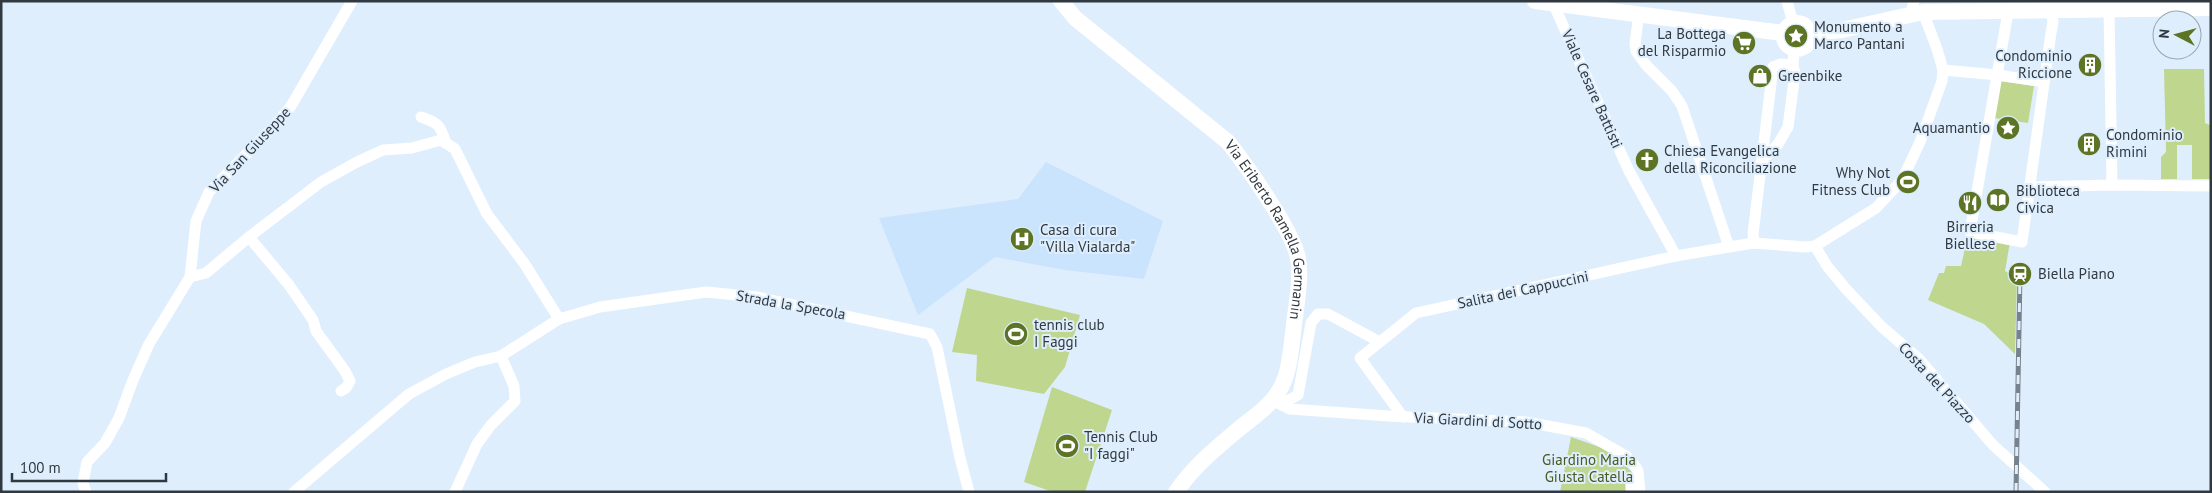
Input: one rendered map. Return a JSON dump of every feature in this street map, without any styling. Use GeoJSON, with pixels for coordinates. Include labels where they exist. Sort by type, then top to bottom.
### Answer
{"type":"FeatureCollection","features":[{"type":"Feature","properties":{"kind":"main road","name":"Via Eriberto Ramella Germanin"},"geometry":{"type":"LineString","coordinates":[[1061,1],[1076,18],[1228,142],[1239,155],[1290,236],[1298,259],[1297,293],[1289,365],[1279,391],[1272,400],[1201,462],[1186,477],[1176,492]]}},
{"type":"Feature","properties":{"kind":"main road"},"geometry":{"type":"LineString","coordinates":[[1535,1],[1634,9],[1788,28],[1802,24],[1810,34]]}},
{"type":"Feature","properties":{"kind":"main road"},"geometry":{"type":"LineString","coordinates":[[1810,34],[1867,25],[1916,9],[2008,12],[2049,6],[2211,8]]}},
{"type":"Feature","properties":{"kind":"main road"},"geometry":{"type":"LineString","coordinates":[[1788,28],[1787,45],[1794,57],[1806,45],[1810,34]]}},
{"type":"Feature","properties":{"kind":"street","name":"Via San Giuseppe"},"geometry":{"type":"LineString","coordinates":[[86,492],[83,483],[87,462],[105,443],[120,418],[133,380],[149,344],[190,277],[196,221],[209,192],[291,106],[352,1]]}},
{"type":"Feature","properties":{"kind":"street"},"geometry":{"type":"LineString","coordinates":[[1787,1],[1788,28]]}},
{"type":"Feature","properties":{"kind":"street","name":"Viale Cesare Battisti"},"geometry":{"type":"LineString","coordinates":[[1553,3],[1629,171],[1676,256]]}},
{"type":"Feature","properties":{"kind":"street"},"geometry":{"type":"LineString","coordinates":[[2008,12],[1970,232],[2022,242],[2053,22],[2049,6]]}},
{"type":"Feature","properties":{"kind":"street"},"geometry":{"type":"LineString","coordinates":[[2109,8],[2112,185]]}},
{"type":"Feature","properties":{"kind":"street"},"geometry":{"type":"LineString","coordinates":[[1634,9],[1636,51],[1682,106],[1729,247]]}},
{"type":"Feature","properties":{"kind":"street"},"geometry":{"type":"LineString","coordinates":[[1815,246],[1876,208],[1902,180],[1920,142],[1942,81],[1943,70],[1938,49],[1916,9]]}},
{"type":"Feature","properties":{"kind":"street"},"geometry":{"type":"LineString","coordinates":[[1754,243],[1753,234],[1761,162],[1773,67],[1794,57],[1795,73],[1788,127],[1778,144],[1761,162]]}},
{"type":"Feature","properties":{"kind":"street"},"geometry":{"type":"LineString","coordinates":[[1943,70],[1998,75],[2044,82]]}},
{"type":"Feature","properties":{"kind":"street"},"geometry":{"type":"LineString","coordinates":[[421,117],[434,121],[441,126],[446,143]]}},
{"type":"Feature","properties":{"kind":"street"},"geometry":{"type":"LineString","coordinates":[[190,277],[206,273],[249,237],[321,182],[383,150],[412,148],[441,140],[455,149],[487,214],[524,263],[559,319]]}},
{"type":"Feature","properties":{"kind":"street"},"geometry":{"type":"LineString","coordinates":[[2029,187],[2112,185],[2211,186]]}},
{"type":"Feature","properties":{"kind":"street"},"geometry":{"type":"LineString","coordinates":[[249,237],[289,285],[313,320],[316,331],[345,371],[350,381],[341,392]]}},
{"type":"Feature","properties":{"kind":"street","name":"Salita dei Cappuccini"},"geometry":{"type":"LineString","coordinates":[[1360,358],[1416,313],[1676,256],[1729,247],[1754,243],[1815,246]]}},
{"type":"Feature","properties":{"kind":"street","name":"Costa del Piazzo"},"geometry":{"type":"LineString","coordinates":[[1815,246],[1827,266],[1846,289],[1881,326],[1920,360],[1993,445],[2045,492]]}},
{"type":"Feature","properties":{"kind":"street","name":"Strada la Specola"},"geometry":{"type":"LineString","coordinates":[[294,492],[409,394],[446,374],[475,362],[501,356],[559,319],[600,307],[706,292],[757,297],[910,328],[930,334],[939,356],[969,492]]}},
{"type":"Feature","properties":{"kind":"street"},"geometry":{"type":"LineString","coordinates":[[1272,400],[1287,401],[1298,395],[1311,323],[1318,314],[1328,314],[1380,342]]}},
{"type":"Feature","properties":{"kind":"street"},"geometry":{"type":"LineString","coordinates":[[455,492],[477,444],[491,425],[514,401],[514,386],[501,356]]}},
{"type":"Feature","properties":{"kind":"street","name":"Via Giardini di Sotto"},"geometry":{"type":"LineString","coordinates":[[1360,358],[1403,417]]}},
{"type":"Feature","properties":{"kind":"street","name":"Via Giardini di Sotto"},"geometry":{"type":"LineString","coordinates":[[1272,400],[1290,409],[1403,417],[1526,422],[1586,433],[1606,444],[1631,462],[1638,471],[1640,492]]}},
{"type":"Feature","properties":{"kind":"street"},"geometry":{"type":"LineString","coordinates":[[1631,479],[1631,492]]}},
{"type":"Feature","properties":{"kind":"shaded area","name":"Casa di cura \"Villa Vialarda\""},"geometry":{"type":"Polygon","coordinates":[[[1046,162],[1163,221],[1144,279],[1065,270],[995,257],[918,315],[879,218],[1018,199],[1046,162]]]}},
{"type":"Feature","properties":{"kind":"green space"},"geometry":{"type":"Polygon","coordinates":[[[2164,69],[2204,69],[2205,123],[2210,125],[2211,179],[2192,179],[2192,145],[2177,145],[2177,179],[2161,179],[2161,157],[2166,152],[2164,69]]]}},
{"type":"Feature","properties":{"kind":"green space"},"geometry":{"type":"Polygon","coordinates":[[[1999,81],[2034,86],[2028,123],[1994,118],[1999,81]]]}},
{"type":"Feature","properties":{"kind":"green space"},"geometry":{"type":"Polygon","coordinates":[[[1968,235],[2010,242],[2005,271],[2017,278],[2015,354],[1984,324],[1928,300],[1939,273],[1944,273],[1946,266],[1961,266],[1968,235]]]}},
{"type":"Feature","properties":{"kind":"green space","name":"tennis club I Faggi"},"geometry":{"type":"Polygon","coordinates":[[[967,288],[1080,315],[1065,367],[1044,394],[976,381],[977,355],[952,352],[967,288]]]}},
{"type":"Feature","properties":{"kind":"green space","name":"Tennis Club \"I faggi\""},"geometry":{"type":"Polygon","coordinates":[[[1052,387],[1112,410],[1085,492],[1053,492],[1024,482],[1052,387]]]}},
{"type":"Feature","properties":{"kind":"green space","name":"Giardino Maria Giusta Catella"},"geometry":{"type":"Polygon","coordinates":[[[1571,437],[1608,450],[1633,473],[1627,480],[1627,492],[1560,492],[1571,437]]]}},
{"type":"Feature","properties":{"kind":"railway"},"geometry":{"type":"LineString","coordinates":[[2016,492],[2020,274]]}},
{"type":"Feature","properties":{"kind":"place","name":"Monumento a Marco Pantani"},"geometry":{"type":"Point","coordinates":[1796,36]}},
{"type":"Feature","properties":{"kind":"place","name":"La Bottega del Risparmio"},"geometry":{"type":"Point","coordinates":[1744,43]}},
{"type":"Feature","properties":{"kind":"place","name":"Condominio Riccione"},"geometry":{"type":"Point","coordinates":[2090,65]}},
{"type":"Feature","properties":{"kind":"place","name":"Greenbike"},"geometry":{"type":"Point","coordinates":[1760,76]}},
{"type":"Feature","properties":{"kind":"place","name":"Aquamantio"},"geometry":{"type":"Point","coordinates":[2008,128]}},
{"type":"Feature","properties":{"kind":"place","name":"Condominio Rimini"},"geometry":{"type":"Point","coordinates":[2089,144]}},
{"type":"Feature","properties":{"kind":"place","name":"Chiesa Evangelica della Riconciliazione"},"geometry":{"type":"Point","coordinates":[1647,160]}},
{"type":"Feature","properties":{"kind":"place","name":"Why Not Fitness Club"},"geometry":{"type":"Point","coordinates":[1908,182]}},
{"type":"Feature","properties":{"kind":"place","name":"Biblioteca Civica"},"geometry":{"type":"Point","coordinates":[1998,200]}},
{"type":"Feature","properties":{"kind":"place","name":"Birreria Biellese"},"geometry":{"type":"Point","coordinates":[1970,203]}},
{"type":"Feature","properties":{"kind":"place","name":"Casa di cura \"Villa Vialarda\""},"geometry":{"type":"Point","coordinates":[1022,239]}},
{"type":"Feature","properties":{"kind":"place","name":"Biella Piano"},"geometry":{"type":"Point","coordinates":[2020,274]}},
{"type":"Feature","properties":{"kind":"place","name":"tennis club I Faggi"},"geometry":{"type":"Point","coordinates":[1016,334]}},
{"type":"Feature","properties":{"kind":"place","name":"Tennis Club \"I faggi\""},"geometry":{"type":"Point","coordinates":[1067,446]}}]}
